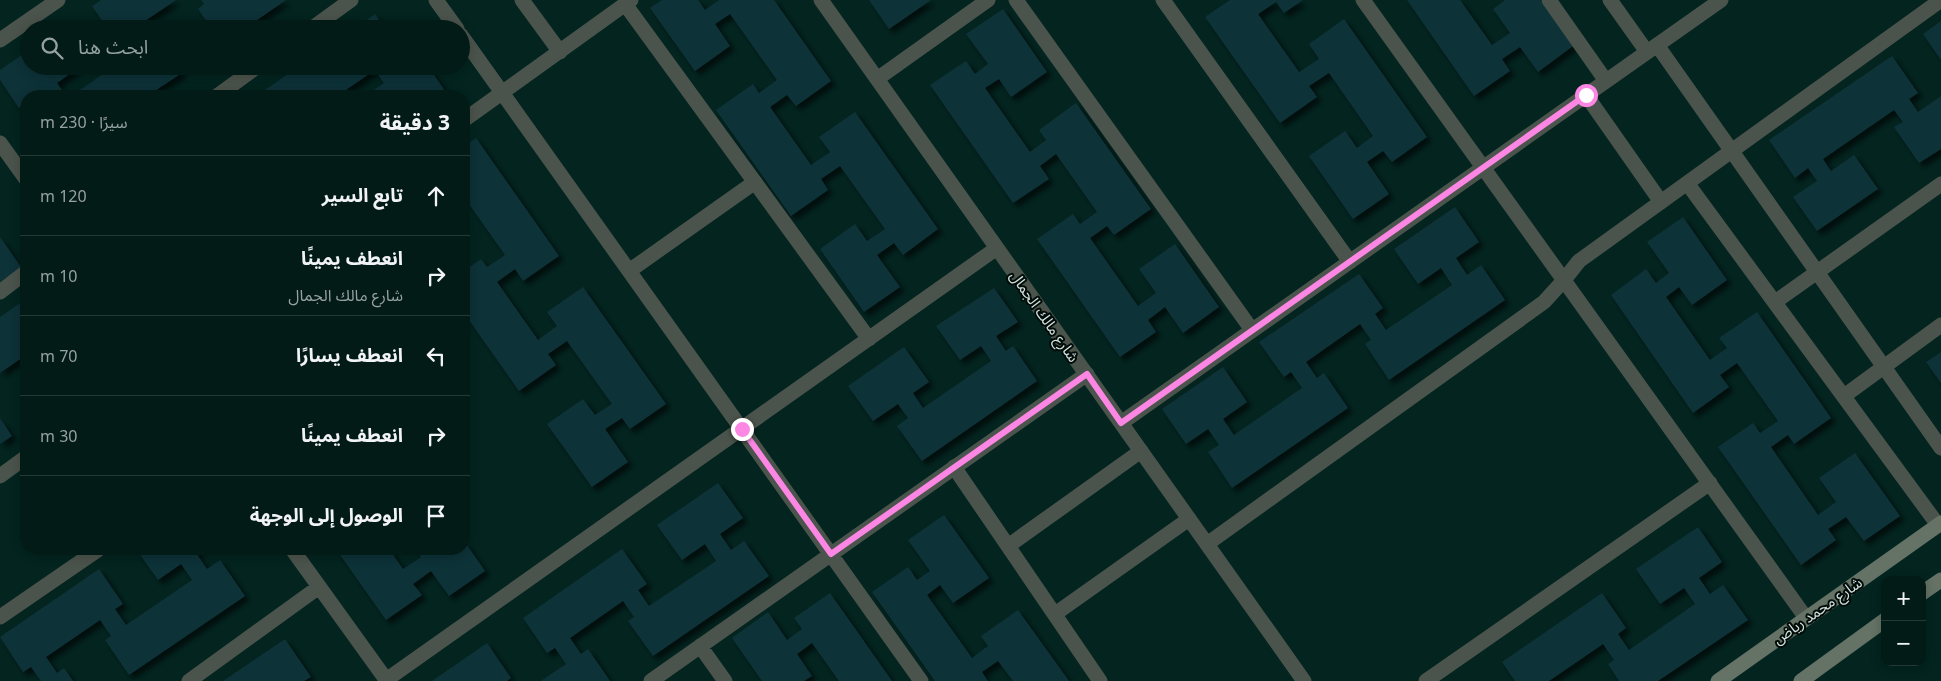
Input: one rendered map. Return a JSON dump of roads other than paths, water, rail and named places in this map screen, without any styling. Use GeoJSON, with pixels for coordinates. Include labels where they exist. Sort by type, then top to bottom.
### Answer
{"type":"FeatureCollection","features":[{"type":"Feature","properties":{"kind":"street"},"geometry":{"type":"LineString","coordinates":[[29,20],[58,0]]}},
{"type":"Feature","properties":{"kind":"street"},"geometry":{"type":"LineString","coordinates":[[323,20],[351,0]]}},
{"type":"Feature","properties":{"kind":"street"},"geometry":{"type":"LineString","coordinates":[[436,0],[450,20]]}},
{"type":"Feature","properties":{"kind":"street"},"geometry":{"type":"LineString","coordinates":[[522,0],[560,52]]}},
{"type":"Feature","properties":{"kind":"street","name":"شارع مالك الجمال"},"geometry":{"type":"LineString","coordinates":[[821,0],[1304,681]]}},
{"type":"Feature","properties":{"kind":"street"},"geometry":{"type":"LineString","coordinates":[[878,79],[988,0]]}},
{"type":"Feature","properties":{"kind":"street"},"geometry":{"type":"LineString","coordinates":[[1016,0],[1252,330]]}},
{"type":"Feature","properties":{"kind":"street"},"geometry":{"type":"LineString","coordinates":[[1162,0],[1350,262]]}},
{"type":"Feature","properties":{"kind":"street"},"geometry":{"type":"LineString","coordinates":[[1363,0],[1806,618]]}},
{"type":"Feature","properties":{"kind":"street"},"geometry":{"type":"LineString","coordinates":[[1549,0],[1606,81]]}},
{"type":"Feature","properties":{"kind":"street"},"geometry":{"type":"LineString","coordinates":[[1610,0],[1652,48],[1730,151],[1941,448]]}},
{"type":"Feature","properties":{"kind":"street"},"geometry":{"type":"LineString","coordinates":[[1121,423],[1721,0]]}},
{"type":"Feature","properties":{"kind":"street"},"geometry":{"type":"LineString","coordinates":[[470,116],[628,2],[869,339]]}},
{"type":"Feature","properties":{"kind":"street"},"geometry":{"type":"LineString","coordinates":[[1207,544],[1544,302],[1578,261],[1931,3]]}},
{"type":"Feature","properties":{"kind":"street"},"geometry":{"type":"LineString","coordinates":[[0,40],[20,26]]}},
{"type":"Feature","properties":{"kind":"street"},"geometry":{"type":"LineString","coordinates":[[470,48],[921,681]]}},
{"type":"Feature","properties":{"kind":"street"},"geometry":{"type":"LineString","coordinates":[[225,90],[246,75]]}},
{"type":"Feature","properties":{"kind":"street"},"geometry":{"type":"LineString","coordinates":[[1586,95],[1661,202]]}},
{"type":"Feature","properties":{"kind":"street"},"geometry":{"type":"LineString","coordinates":[[0,143],[20,171]]}},
{"type":"Feature","properties":{"kind":"street"},"geometry":{"type":"LineString","coordinates":[[629,270],[755,182]]}},
{"type":"Feature","properties":{"kind":"street"},"geometry":{"type":"LineString","coordinates":[[1687,183],[1939,524]]}},
{"type":"Feature","properties":{"kind":"street"},"geometry":{"type":"LineString","coordinates":[[1774,302],[1941,184]]}},
{"type":"Feature","properties":{"kind":"street"},"geometry":{"type":"LineString","coordinates":[[296,555],[387,680],[997,248]]}},
{"type":"Feature","properties":{"kind":"street"},"geometry":{"type":"LineString","coordinates":[[0,292],[20,277]]}},
{"type":"Feature","properties":{"kind":"street"},"geometry":{"type":"LineString","coordinates":[[1844,396],[1941,325]]}},
{"type":"Feature","properties":{"kind":"street"},"geometry":{"type":"LineString","coordinates":[[651,681],[1087,374]]}},
{"type":"Feature","properties":{"kind":"street"},"geometry":{"type":"LineString","coordinates":[[1008,546],[1141,451]]}},
{"type":"Feature","properties":{"kind":"street"},"geometry":{"type":"LineString","coordinates":[[0,476],[20,461]]}},
{"type":"Feature","properties":{"kind":"street"},"geometry":{"type":"LineString","coordinates":[[954,467],[1100,681]]}},
{"type":"Feature","properties":{"kind":"street"},"geometry":{"type":"LineString","coordinates":[[1426,681],[1710,483]]}},
{"type":"Feature","properties":{"kind":"street"},"geometry":{"type":"LineString","coordinates":[[1055,614],[1189,519]]}},
{"type":"Feature","properties":{"kind":"street","name":"شارع محمد رياض"},"geometry":{"type":"LineString","coordinates":[[1718,681],[1939,524]]}},
{"type":"Feature","properties":{"kind":"street"},"geometry":{"type":"LineString","coordinates":[[0,617],[90,555]]}},
{"type":"Feature","properties":{"kind":"street"},"geometry":{"type":"LineString","coordinates":[[1926,590],[1941,580]]}},
{"type":"Feature","properties":{"kind":"street"},"geometry":{"type":"LineString","coordinates":[[189,681],[319,587]]}},
{"type":"Feature","properties":{"kind":"street"},"geometry":{"type":"LineString","coordinates":[[1801,681],[1884,621]]}},
{"type":"Feature","properties":{"kind":"street"},"geometry":{"type":"LineString","coordinates":[[700,646],[726,681]]}}]}
